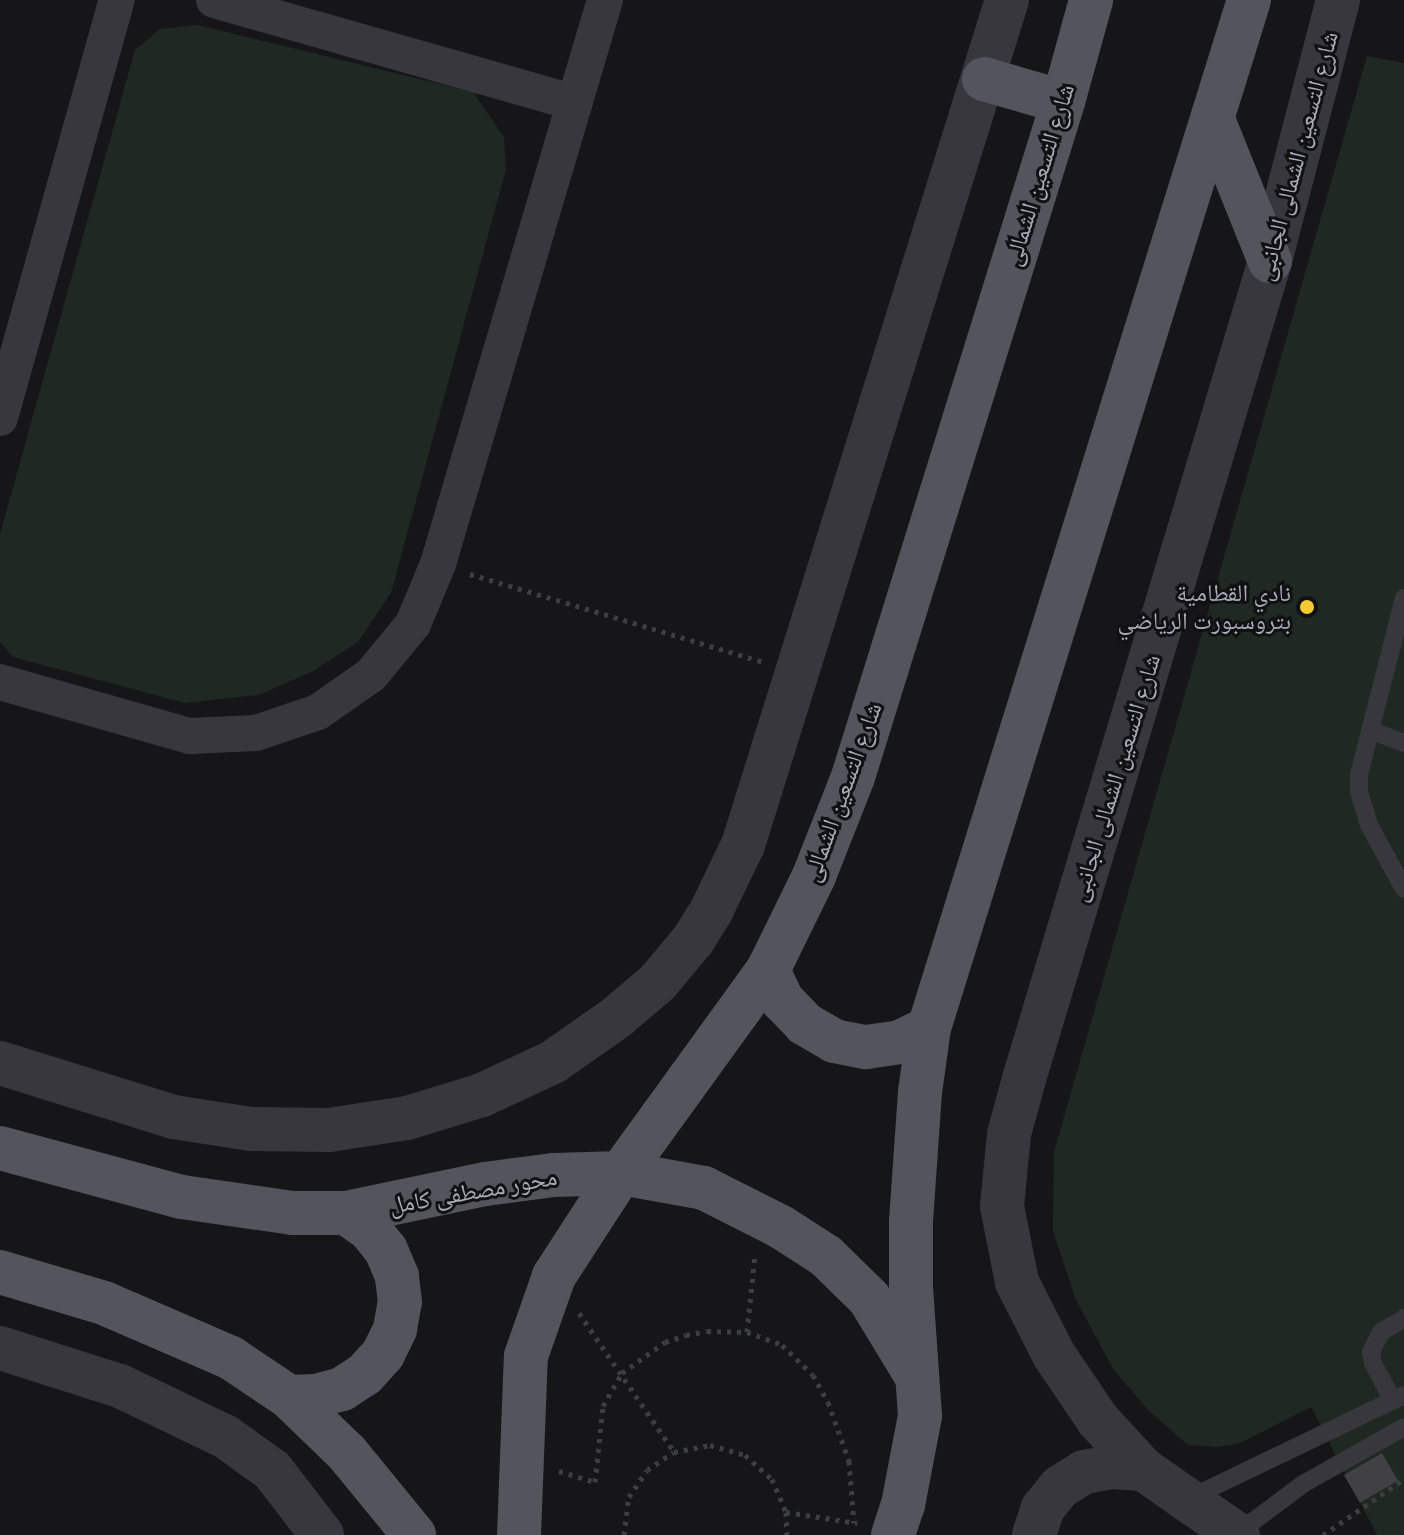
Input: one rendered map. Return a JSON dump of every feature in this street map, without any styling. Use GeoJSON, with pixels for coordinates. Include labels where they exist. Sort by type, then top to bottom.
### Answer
{"type":"FeatureCollection","features":[{"type":"Feature","properties":{"kind":"main road","name":"شارع التسعين الشمالى"},"geometry":{"type":"LineString","coordinates":[[519,1535],[526,1356],[554,1276],[621,1173],[768,970],[814,876],[853,777],[1063,102],[1091,0]]}},
{"type":"Feature","properties":{"kind":"main road"},"geometry":{"type":"LineString","coordinates":[[881,1529],[920,1416],[911,1287],[911,1221],[914,1157],[929,1028],[1214,122],[1249,0]]}},
{"type":"Feature","properties":{"kind":"main road"},"geometry":{"type":"LineString","coordinates":[[984,79],[1063,102]]}},
{"type":"Feature","properties":{"kind":"main road"},"geometry":{"type":"LineString","coordinates":[[1214,122],[1270,261]]}},
{"type":"Feature","properties":{"kind":"main road"},"geometry":{"type":"LineString","coordinates":[[768,970],[782,1000],[797,1016],[834,1041],[866,1047],[900,1042],[929,1028]]}},
{"type":"Feature","properties":{"kind":"main road","name":"محور مصطفى كامل"},"geometry":{"type":"LineString","coordinates":[[0,1148],[196,1199],[293,1213],[346,1213],[485,1184],[553,1175],[621,1173],[704,1188],[826,1256],[869,1298],[919,1381]]}},
{"type":"Feature","properties":{"kind":"main road"},"geometry":{"type":"LineString","coordinates":[[289,1397],[329,1393],[365,1374],[383,1354],[395,1329],[400,1302],[397,1276],[386,1250],[369,1229],[346,1213]]}},
{"type":"Feature","properties":{"kind":"main road"},"geometry":{"type":"LineString","coordinates":[[0,1272],[104,1303],[231,1358],[289,1397],[347,1453],[414,1535]]}},
{"type":"Feature","properties":{"kind":"street"},"geometry":{"type":"LineString","coordinates":[[0,418],[117,0]]}},
{"type":"Feature","properties":{"kind":"street"},"geometry":{"type":"LineString","coordinates":[[214,0],[575,103]]}},
{"type":"Feature","properties":{"kind":"street"},"geometry":{"type":"LineString","coordinates":[[0,682],[190,736],[256,733],[318,712],[371,675],[413,624],[438,564],[605,0]]}},
{"type":"Feature","properties":{"kind":"street"},"geometry":{"type":"LineString","coordinates":[[0,1063],[173,1117],[251,1129],[329,1130],[407,1118],[482,1095],[553,1062],[617,1017],[658,982],[693,940],[721,895],[743,845],[1007,0]]}},
{"type":"Feature","properties":{"kind":"street","name":"شارع التسعين الشمالى الجانبى"},"geometry":{"type":"LineString","coordinates":[[1237,1534],[1184,1501],[1143,1469],[1089,1407],[1054,1355],[1017,1282],[1002,1206],[1009,1134],[1270,261],[1338,0]]}},
{"type":"Feature","properties":{"kind":"street"},"geometry":{"type":"LineString","coordinates":[[0,1348],[120,1386],[226,1437],[272,1470],[322,1535]]}},
{"type":"Feature","properties":{"kind":"street"},"geometry":{"type":"LineString","coordinates":[[1034,1535],[1043,1508],[1060,1487],[1084,1472],[1112,1467],[1143,1469]]}},
{"type":"Feature","properties":{"kind":"lane"},"geometry":{"type":"LineString","coordinates":[[1404,598],[1359,774],[1362,808],[1404,889]]}},
{"type":"Feature","properties":{"kind":"lane"},"geometry":{"type":"LineString","coordinates":[[1370,730],[1404,743]]}},
{"type":"Feature","properties":{"kind":"lane"},"geometry":{"type":"LineString","coordinates":[[1184,1501],[1398,1398],[1373,1363],[1371,1352],[1381,1332],[1404,1318]]}},
{"type":"Feature","properties":{"kind":"lane"},"geometry":{"type":"LineString","coordinates":[[1237,1534],[1303,1484],[1404,1427]]}},
{"type":"Feature","properties":{"kind":"path"},"geometry":{"type":"LineString","coordinates":[[438,564],[798,673]]}},
{"type":"Feature","properties":{"kind":"path"},"geometry":{"type":"LineString","coordinates":[[747,1332],[759,1216]]}},
{"type":"Feature","properties":{"kind":"path"},"geometry":{"type":"LineString","coordinates":[[554,1276],[674,1452]]}},
{"type":"Feature","properties":{"kind":"path"},"geometry":{"type":"LineString","coordinates":[[595,1482],[603,1406],[622,1373],[665,1342],[686,1335],[707,1331],[747,1332],[782,1345],[813,1375],[828,1402],[849,1461],[881,1529]]}},
{"type":"Feature","properties":{"kind":"path"},"geometry":{"type":"LineString","coordinates":[[624,1535],[629,1497],[647,1470],[674,1452],[710,1445],[745,1455],[772,1479],[786,1512],[787,1535]]}},
{"type":"Feature","properties":{"kind":"path"},"geometry":{"type":"LineString","coordinates":[[1323,1535],[1404,1479]]}},
{"type":"Feature","properties":{"kind":"path"},"geometry":{"type":"LineString","coordinates":[[786,1512],[881,1529]]}},
{"type":"Feature","properties":{"kind":"shaded area"},"geometry":{"type":"Polygon","coordinates":[[[197,25],[473,92],[504,137],[506,169],[391,593],[358,642],[313,671],[259,695],[185,703],[13,657],[0,642],[0,534],[135,50],[160,29],[197,25]]]}},
{"type":"Feature","properties":{"kind":"shaded area","name":"نادي القطامية بتروسبورت الرياضي"},"geometry":{"type":"Polygon","coordinates":[[[1367,56],[1404,63],[1404,1535],[1377,1535],[1311,1407],[1240,1443],[1217,1447],[1188,1445],[1149,1411],[1113,1369],[1076,1300],[1053,1231],[1054,1152],[1367,56]]]}},
{"type":"Feature","properties":{"kind":"building"},"geometry":{"type":"Polygon","coordinates":[[[1382,1453],[1398,1481],[1360,1503],[1344,1475],[1382,1453]]]}},
{"type":"Feature","properties":{"kind":"place","name":"نادي القطامية بتروسبورت الرياضي"},"geometry":{"type":"Point","coordinates":[1307,607]}}]}
